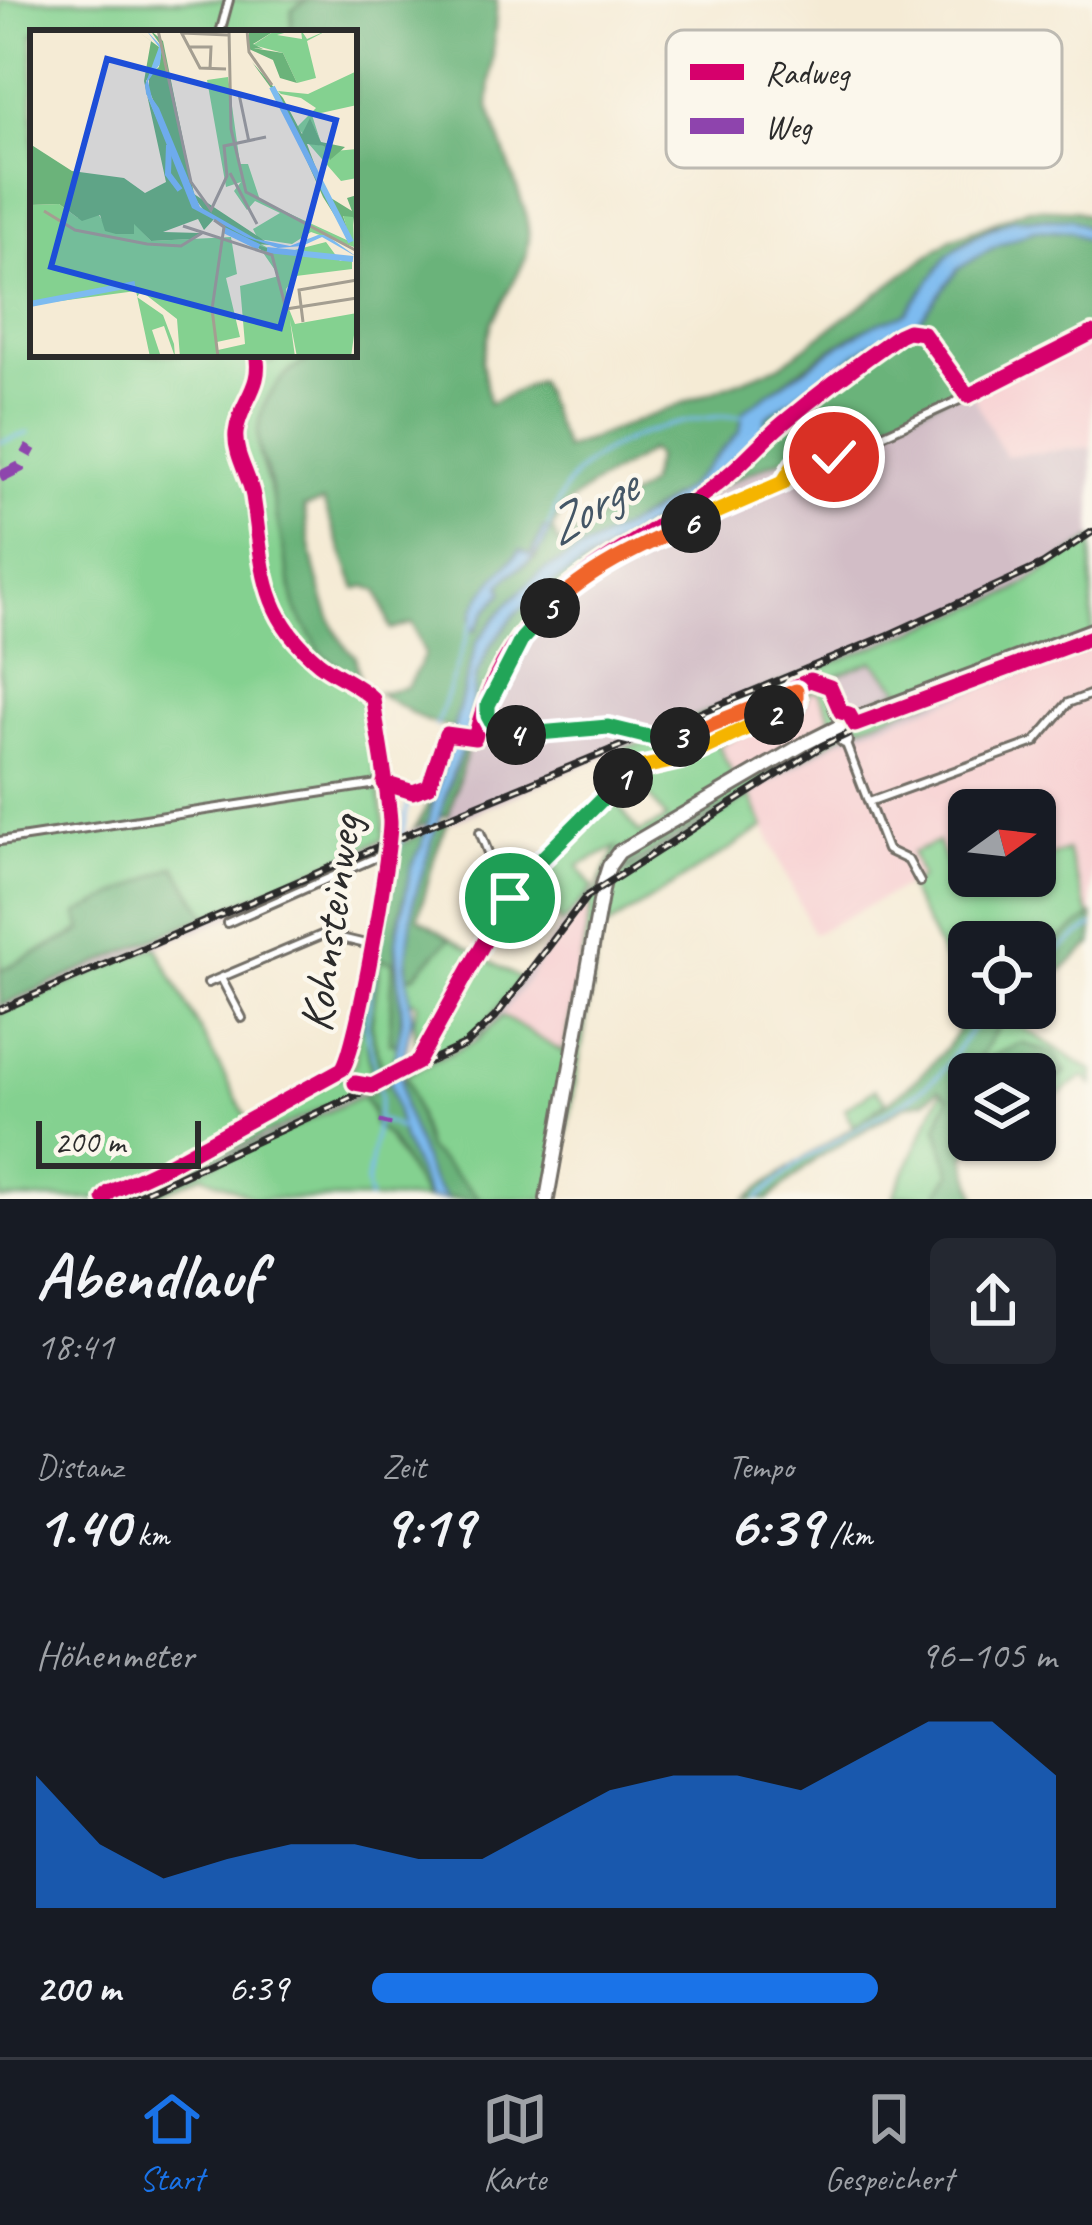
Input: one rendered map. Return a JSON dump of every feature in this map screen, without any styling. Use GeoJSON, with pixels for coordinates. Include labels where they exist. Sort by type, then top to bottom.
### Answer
{"type":"FeatureCollection","features":[{"type":"Feature","properties":{"kind":"main road"},"geometry":{"type":"LineString","coordinates":[[548,1199],[603,885],[609,866],[620,853],[840,726],[1092,630]]}},
{"type":"Feature","properties":{"kind":"main road"},"geometry":{"type":"LineString","coordinates":[[824,734],[845,741]]}},
{"type":"Feature","properties":{"kind":"street"},"geometry":{"type":"LineString","coordinates":[[221,30],[229,0]]}},
{"type":"Feature","properties":{"kind":"street"},"geometry":{"type":"LineString","coordinates":[[920,882],[908,860],[887,850],[825,687],[812,685],[686,736],[653,738],[608,727],[506,735],[495,729],[488,705],[522,639],[538,620],[561,596],[639,547],[783,483],[794,465],[834,457],[1092,333]]}},
{"type":"Feature","properties":{"kind":"street","name":"Kohnsteinweg"},"geometry":{"type":"LineString","coordinates":[[104,1199],[336,1075],[348,1062],[388,853],[386,796],[370,695],[327,670],[294,640],[265,586],[252,491],[236,437],[258,378],[256,357]]}},
{"type":"Feature","properties":{"kind":"street"},"geometry":{"type":"LineString","coordinates":[[479,952],[510,898],[537,864],[634,769],[681,759],[796,707],[796,691]]}},
{"type":"Feature","properties":{"kind":"street"},"geometry":{"type":"LineString","coordinates":[[868,802],[1036,742],[1067,703],[1092,694]]}},
{"type":"Feature","properties":{"kind":"street","name":"Kohnsteinweg"},"geometry":{"type":"LineString","coordinates":[[386,796],[429,786],[446,734]]}},
{"type":"Feature","properties":{"kind":"street"},"geometry":{"type":"LineString","coordinates":[[0,841],[384,783]]}},
{"type":"Feature","properties":{"kind":"street","name":"Kohnsteinweg"},"geometry":{"type":"LineString","coordinates":[[384,783],[406,790]]}},
{"type":"Feature","properties":{"kind":"street"},"geometry":{"type":"LineString","coordinates":[[480,832],[510,898]]}},
{"type":"Feature","properties":{"kind":"street"},"geometry":{"type":"LineString","coordinates":[[226,923],[388,853]]}},
{"type":"Feature","properties":{"kind":"street"},"geometry":{"type":"LineString","coordinates":[[208,983],[324,934],[370,945]]}},
{"type":"Feature","properties":{"kind":"street"},"geometry":{"type":"LineString","coordinates":[[220,978],[242,1018]]}},
{"type":"Feature","properties":{"kind":"shaded area"},"geometry":{"type":"Polygon","coordinates":[[[1092,328],[1092,447],[1005,457],[968,386],[1092,328]]]}},
{"type":"Feature","properties":{"kind":"shaded area"},"geometry":{"type":"Polygon","coordinates":[[[968,386],[1005,456],[1092,447],[1092,539],[1014,592],[656,732],[644,730],[634,735],[644,739],[450,824],[446,815],[482,698],[517,636],[545,602],[697,499],[774,462],[908,415],[968,386]]]}},
{"type":"Feature","properties":{"kind":"shaded area"},"geometry":{"type":"Polygon","coordinates":[[[1092,641],[1092,649],[839,741],[597,891],[502,1016],[477,1041],[406,1075],[466,1042],[488,1023],[580,900],[679,832],[848,730],[1092,641]]]}},
{"type":"Feature","properties":{"kind":"shaded area"},"geometry":{"type":"Polygon","coordinates":[[[1092,649],[1092,916],[1067,851],[1056,855],[1056,789],[948,789],[948,868],[939,843],[922,878],[813,934],[750,796],[839,741],[1092,649]]]}},
{"type":"Feature","properties":{"kind":"shaded area"},"geometry":{"type":"Polygon","coordinates":[[[873,661],[901,691],[844,711],[824,680],[873,661]]]}},
{"type":"Feature","properties":{"kind":"shaded area"},"geometry":{"type":"Polygon","coordinates":[[[811,691],[824,696],[831,717],[825,724],[735,779],[717,746],[760,723],[802,709],[811,691]]]}},
{"type":"Feature","properties":{"kind":"shaded area"},"geometry":{"type":"Polygon","coordinates":[[[427,823],[426,831],[415,839],[0,1013],[0,1006],[427,823]]]}},
{"type":"Feature","properties":{"kind":"shaded area"},"geometry":{"type":"Polygon","coordinates":[[[584,904],[592,907],[564,1054],[502,1016],[584,904]]]}},
{"type":"Feature","properties":{"kind":"shaded area"},"geometry":{"type":"Polygon","coordinates":[[[369,1088],[362,1096],[142,1197],[127,1199],[369,1088]]]}},
{"type":"Feature","properties":{"kind":"green space"},"geometry":{"type":"Polygon","coordinates":[[[0,0],[307,0],[292,10],[291,30],[30,30],[30,357],[267,357],[271,363],[278,357],[315,357],[270,394],[260,420],[259,455],[321,653],[360,683],[384,839],[207,916],[175,866],[77,915],[82,930],[0,970],[0,0]]]}},
{"type":"Feature","properties":{"kind":"green space"},"geometry":{"type":"Polygon","coordinates":[[[307,0],[497,0],[489,107],[526,214],[529,238],[526,258],[492,322],[482,360],[489,404],[538,381],[565,449],[781,365],[951,239],[1029,208],[1074,210],[1092,217],[1092,230],[1036,218],[979,233],[947,257],[909,310],[841,342],[743,411],[740,431],[686,488],[508,603],[477,642],[427,823],[415,828],[432,796],[450,728],[424,720],[378,693],[407,687],[425,655],[412,623],[391,630],[378,591],[366,586],[356,589],[323,502],[304,507],[327,610],[355,655],[360,683],[321,653],[296,610],[260,453],[258,436],[265,403],[286,376],[314,357],[357,357],[357,30],[291,30],[292,10],[307,0]],[[650,450],[571,502],[552,529],[559,544],[648,485],[656,457],[650,450]],[[543,529],[531,555],[520,550],[488,587],[476,608],[472,629],[476,631],[503,592],[501,586],[508,576],[537,557],[543,529]]]}},
{"type":"Feature","properties":{"kind":"green space"},"geometry":{"type":"Polygon","coordinates":[[[1034,230],[1071,232],[1092,243],[1092,328],[908,414],[716,487],[571,582],[533,615],[482,698],[449,814],[439,817],[469,731],[475,679],[490,647],[516,613],[557,579],[690,499],[763,433],[766,417],[873,342],[919,321],[958,269],[1034,230]]]}},
{"type":"Feature","properties":{"kind":"green space"},"geometry":{"type":"Polygon","coordinates":[[[1092,539],[1092,641],[848,730],[598,885],[617,847],[578,866],[593,888],[562,924],[534,881],[611,795],[639,833],[666,819],[618,751],[695,738],[694,729],[656,732],[1014,592],[1092,539]],[[873,661],[825,680],[844,711],[901,690],[873,661]],[[810,691],[793,716],[769,720],[718,745],[735,779],[831,717],[819,691],[810,691]]]}},
{"type":"Feature","properties":{"kind":"green space"},"geometry":{"type":"Polygon","coordinates":[[[750,796],[764,827],[601,931],[556,1199],[481,1199],[427,1149],[406,1075],[476,1041],[502,1016],[564,1053],[591,907],[584,904],[597,891],[750,796]]]}},
{"type":"Feature","properties":{"kind":"green space"},"geometry":{"type":"Polygon","coordinates":[[[448,821],[418,918],[450,938],[414,976],[407,977],[419,879],[437,826],[448,821]]]}},
{"type":"Feature","properties":{"kind":"green space"},"geometry":{"type":"Polygon","coordinates":[[[426,831],[398,926],[401,1017],[397,1043],[390,1043],[393,962],[380,959],[371,1027],[380,1062],[379,1076],[372,1077],[360,1020],[392,849],[426,831]]]}},
{"type":"Feature","properties":{"kind":"green space"},"geometry":{"type":"Polygon","coordinates":[[[938,842],[948,869],[948,897],[1056,897],[1056,854],[1067,850],[1090,918],[1056,941],[1056,921],[948,921],[948,969],[907,885],[921,878],[912,853],[938,842]]]}},
{"type":"Feature","properties":{"kind":"green space"},"geometry":{"type":"Polygon","coordinates":[[[175,866],[207,916],[0,1006],[0,971],[82,931],[77,914],[175,866]]]}},
{"type":"Feature","properties":{"kind":"green space"},"geometry":{"type":"Polygon","coordinates":[[[1092,916],[1092,944],[1056,975],[1056,941],[1092,916]]]}},
{"type":"Feature","properties":{"kind":"green space"},"geometry":{"type":"Polygon","coordinates":[[[450,938],[520,979],[479,1032],[405,1072],[406,1062],[417,1054],[414,1019],[418,1003],[408,998],[407,977],[450,938]]]}},
{"type":"Feature","properties":{"kind":"green space"},"geometry":{"type":"Polygon","coordinates":[[[156,946],[251,1126],[348,1071],[355,1063],[360,1020],[364,1021],[372,1076],[380,1062],[371,1027],[379,959],[393,961],[390,1042],[397,1043],[390,1076],[127,1199],[0,1199],[0,1013],[156,946]]]}},
{"type":"Feature","properties":{"kind":"green space"},"geometry":{"type":"Polygon","coordinates":[[[961,1029],[997,1029],[982,1053],[948,1053],[948,1096],[939,1089],[925,1101],[906,1105],[816,1159],[769,1199],[746,1199],[864,1119],[936,1059],[961,1029]]]}},
{"type":"Feature","properties":{"kind":"green space"},"geometry":{"type":"Polygon","coordinates":[[[996,1029],[1026,1029],[1092,1071],[1092,1085],[1084,1077],[1056,1096],[1056,1080],[1065,1072],[1056,1066],[1056,1053],[1037,1053],[1022,1043],[1005,1053],[980,1053],[996,1029]]]}},
{"type":"Feature","properties":{"kind":"green space"},"geometry":{"type":"Polygon","coordinates":[[[1022,1043],[1051,1053],[999,1053],[1022,1043]]]}},
{"type":"Feature","properties":{"kind":"green space"},"geometry":{"type":"Polygon","coordinates":[[[1056,1057],[1066,1072],[1056,1080],[1056,1057]]]}},
{"type":"Feature","properties":{"kind":"green space"},"geometry":{"type":"Polygon","coordinates":[[[401,1077],[408,1081],[427,1149],[481,1199],[446,1199],[436,1186],[409,1126],[401,1077]]]}},
{"type":"Feature","properties":{"kind":"green space"},"geometry":{"type":"Polygon","coordinates":[[[390,1082],[403,1139],[429,1199],[389,1137],[374,1126],[372,1109],[362,1096],[390,1082]]]}},
{"type":"Feature","properties":{"kind":"green space"},"geometry":{"type":"Polygon","coordinates":[[[875,1089],[886,1101],[854,1128],[844,1109],[875,1089]]]}},
{"type":"Feature","properties":{"kind":"green space"},"geometry":{"type":"Polygon","coordinates":[[[942,1091],[948,1099],[937,1127],[951,1174],[936,1196],[892,1199],[942,1091]]]}},
{"type":"Feature","properties":{"kind":"green space"},"geometry":{"type":"Polygon","coordinates":[[[362,1096],[426,1199],[257,1199],[202,1175],[149,1199],[137,1199],[362,1096]]]}},
{"type":"Feature","properties":{"kind":"green space"},"geometry":{"type":"Polygon","coordinates":[[[948,1100],[948,1161],[966,1161],[977,1199],[900,1199],[902,1195],[936,1196],[951,1174],[937,1127],[948,1100]]]}},
{"type":"Feature","properties":{"kind":"water"},"geometry":{"type":"Polygon","coordinates":[[[1013,219],[1071,219],[1092,230],[1092,243],[1071,232],[1034,230],[958,269],[919,321],[873,342],[766,417],[763,433],[690,499],[548,586],[516,613],[490,646],[475,679],[469,731],[414,900],[406,965],[412,1017],[401,1071],[404,1107],[429,1176],[446,1199],[429,1199],[403,1139],[390,1082],[402,1019],[396,941],[411,867],[422,845],[477,642],[541,572],[652,512],[686,488],[740,431],[743,411],[840,345],[875,324],[906,313],[948,255],[1013,219]]]}},
{"type":"Feature","properties":{"kind":"water"},"geometry":{"type":"Polygon","coordinates":[[[544,528],[549,531],[539,551],[501,585],[503,592],[475,631],[474,612],[486,589],[520,550],[532,555],[544,528]]]}},
{"type":"Feature","properties":{"kind":"waterway","name":"Zorge"},"geometry":{"type":"LineString","coordinates":[[548,528],[568,484],[602,453],[672,425],[743,416]]}},
{"type":"Feature","properties":{"kind":"waterway"},"geometry":{"type":"LineString","coordinates":[[1,442],[29,433]]}},
{"type":"Feature","properties":{"kind":"waterway"},"geometry":{"type":"LineString","coordinates":[[436,726],[472,622]]}},
{"type":"Feature","properties":{"kind":"waterway"},"geometry":{"type":"LineString","coordinates":[[369,1199],[367,1184],[381,1096],[366,1027],[411,789]]}},
{"type":"Feature","properties":{"kind":"waterway"},"geometry":{"type":"LineString","coordinates":[[1056,951],[1092,926]]}},
{"type":"Feature","properties":{"kind":"waterway"},"geometry":{"type":"LineString","coordinates":[[757,1199],[800,1162],[910,1098],[939,1075],[972,1029]]}},
{"type":"Feature","properties":{"kind":"waterway"},"geometry":{"type":"LineString","coordinates":[[381,1120],[400,1128]]}},
{"type":"Feature","properties":{"kind":"railway"},"geometry":{"type":"LineString","coordinates":[[0,1010],[415,831],[889,635],[1042,565],[1092,532]]}},
{"type":"Feature","properties":{"kind":"railway"},"geometry":{"type":"LineString","coordinates":[[130,1199],[465,1045],[495,1017],[586,897],[822,746],[1092,643]]}},
{"type":"Feature","properties":{"kind":"marked path"},"geometry":{"type":"LineString","coordinates":[[0,477],[20,467],[31,447]]}},
{"type":"Feature","properties":{"kind":"marked path"},"geometry":{"type":"LineString","coordinates":[[385,1125],[386,1121]]}},
{"type":"Feature","properties":{"kind":"cycle path"},"geometry":{"type":"LineString","coordinates":[[384,783],[413,792],[429,786],[446,734],[475,738],[492,686],[515,644],[543,610],[575,582],[688,506],[796,412],[899,335],[923,333],[968,396],[1092,333]]}},
{"type":"Feature","properties":{"kind":"cycle path"},"geometry":{"type":"LineString","coordinates":[[104,1199],[342,1069],[372,949],[390,821],[373,699],[299,644],[285,626],[268,587],[253,496],[236,441],[238,422],[257,376],[257,357]]}},
{"type":"Feature","properties":{"kind":"cycle path"},"geometry":{"type":"LineString","coordinates":[[355,1083],[372,1086],[418,1062],[503,908],[537,864],[627,773],[681,759],[796,707],[799,700],[794,687],[810,680],[830,687],[841,712],[849,714],[855,725],[1092,637]]}},
{"type":"Feature","properties":{"kind":"route"},"geometry":{"type":"LineString","coordinates":[[510,898],[627,773],[681,759],[796,707],[799,700],[796,691],[677,738],[653,738],[608,727],[506,735],[491,724],[488,705],[522,639],[561,596],[639,547],[783,483],[794,465],[834,457]]}}]}
